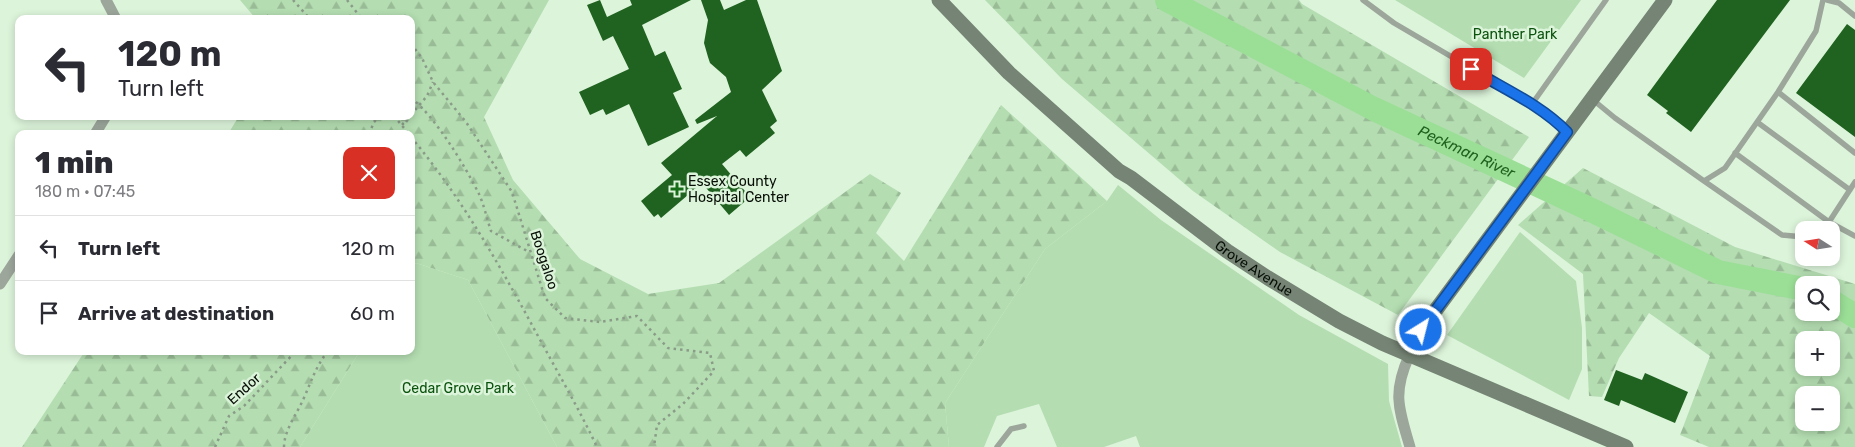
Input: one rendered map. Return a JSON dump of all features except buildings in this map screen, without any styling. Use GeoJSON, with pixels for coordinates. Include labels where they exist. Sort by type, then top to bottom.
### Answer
{"type":"FeatureCollection","features":[{"type":"Feature","properties":{"kind":"street"},"geometry":{"type":"LineString","coordinates":[[106,0],[114,15]]}},
{"type":"Feature","properties":{"kind":"street","name":"Grove Avenue"},"geometry":{"type":"LineString","coordinates":[[940,0],[1009,73],[1119,171],[1132,178],[1199,231],[1268,278],[1382,344],[1626,447]]}},
{"type":"Feature","properties":{"kind":"street"},"geometry":{"type":"LineString","coordinates":[[1410,447],[1399,411],[1398,392],[1402,372],[1421,330],[1666,0]]}},
{"type":"Feature","properties":{"kind":"street"},"geometry":{"type":"LineString","coordinates":[[0,284],[15,261]]}},
{"type":"Feature","properties":{"kind":"lane"},"geometry":{"type":"LineString","coordinates":[[1363,0],[1394,23],[1532,104],[1558,122],[1567,132]]}},
{"type":"Feature","properties":{"kind":"lane"},"geometry":{"type":"LineString","coordinates":[[1532,104],[1606,0]]}},
{"type":"Feature","properties":{"kind":"lane"},"geometry":{"type":"LineString","coordinates":[[1704,181],[1725,168],[1778,92],[1816,31],[1823,0]]}},
{"type":"Feature","properties":{"kind":"lane"},"geometry":{"type":"LineString","coordinates":[[1827,0],[1839,3],[1855,16]]}},
{"type":"Feature","properties":{"kind":"lane"},"geometry":{"type":"LineString","coordinates":[[1778,92],[1855,153]]}},
{"type":"Feature","properties":{"kind":"lane"},"geometry":{"type":"LineString","coordinates":[[1592,99],[1615,118],[1782,235],[1795,236]]}},
{"type":"Feature","properties":{"kind":"lane"},"geometry":{"type":"LineString","coordinates":[[1757,122],[1850,190]]}},
{"type":"Feature","properties":{"kind":"lane"},"geometry":{"type":"LineString","coordinates":[[1735,153],[1829,221]]}},
{"type":"Feature","properties":{"kind":"lane"},"geometry":{"type":"LineString","coordinates":[[1831,221],[1855,182]]}},
{"type":"Feature","properties":{"kind":"lane"},"geometry":{"type":"LineString","coordinates":[[1840,228],[1855,236]]}},
{"type":"Feature","properties":{"kind":"lane"},"geometry":{"type":"LineString","coordinates":[[996,447],[1011,429],[1024,426]]}},
{"type":"Feature","properties":{"kind":"path"},"geometry":{"type":"LineString","coordinates":[[293,0],[306,15]]}},
{"type":"Feature","properties":{"kind":"path"},"geometry":{"type":"LineString","coordinates":[[347,0],[359,15]]}},
{"type":"Feature","properties":{"kind":"path","name":"Boogaloo"},"geometry":{"type":"LineString","coordinates":[[415,49],[422,58],[433,82],[466,122],[512,192],[545,298],[565,318],[600,322],[637,316],[668,348],[710,353],[714,371],[683,404],[657,425],[654,447]]}},
{"type":"Feature","properties":{"kind":"path"},"geometry":{"type":"LineString","coordinates":[[415,111],[428,96],[433,82]]}},
{"type":"Feature","properties":{"kind":"path"},"geometry":{"type":"LineString","coordinates":[[415,101],[420,104],[454,150],[480,195],[491,231],[530,253]]}},
{"type":"Feature","properties":{"kind":"path"},"geometry":{"type":"LineString","coordinates":[[398,120],[406,130]]}},
{"type":"Feature","properties":{"kind":"path"},"geometry":{"type":"LineString","coordinates":[[399,120],[404,125],[408,120]]}},
{"type":"Feature","properties":{"kind":"path"},"geometry":{"type":"LineString","coordinates":[[415,141],[466,210],[508,281],[598,447]]}},
{"type":"Feature","properties":{"kind":"path","name":"Endor"},"geometry":{"type":"LineString","coordinates":[[214,447],[229,416],[244,406],[292,355]]}},
{"type":"Feature","properties":{"kind":"path"},"geometry":{"type":"LineString","coordinates":[[284,447],[292,421],[315,370],[325,355]]}},
{"type":"Feature","properties":{"kind":"green space"},"geometry":{"type":"Polygon","coordinates":[[[240,0],[549,0],[484,117],[513,180],[580,259],[648,294],[719,283],[870,174],[901,193],[876,233],[904,261],[1001,105],[1107,201],[1045,249],[945,403],[949,447],[557,447],[468,280],[416,263],[415,264],[415,130],[230,130],[237,120],[415,120],[415,15],[253,15],[240,0]]]}},
{"type":"Feature","properties":{"kind":"green space"},"geometry":{"type":"Polygon","coordinates":[[[985,0],[1299,0],[1302,4],[1529,137],[1398,315],[1280,252],[1193,191],[1062,79],[985,0]]]}},
{"type":"Feature","properties":{"kind":"green space","name":"Panther Park"},"geometry":{"type":"Polygon","coordinates":[[[1395,0],[1581,0],[1524,78],[1395,0]]]}},
{"type":"Feature","properties":{"kind":"green space"},"geometry":{"type":"Polygon","coordinates":[[[1583,168],[1735,247],[1829,276],[1795,276],[1795,321],[1840,321],[1840,279],[1855,284],[1855,447],[1709,447],[1680,435],[1710,356],[1649,313],[1619,358],[1602,397],[1589,396],[1583,274],[1518,225],[1583,168]]]}},
{"type":"Feature","properties":{"kind":"green space"},"geometry":{"type":"Polygon","coordinates":[[[1118,185],[1161,220],[1299,315],[1388,364],[1389,401],[1402,447],[1140,447],[1136,436],[1104,447],[1057,447],[1039,404],[997,416],[984,447],[949,447],[945,403],[1045,249],[1107,201],[1118,185]]]}},
{"type":"Feature","properties":{"kind":"green space"},"geometry":{"type":"Polygon","coordinates":[[[1520,232],[1576,281],[1582,328],[1582,369],[1569,400],[1447,335],[1520,232]]]}},
{"type":"Feature","properties":{"kind":"green space","name":"Cedar Grove Park"},"geometry":{"type":"Polygon","coordinates":[[[416,263],[468,280],[557,447],[300,447],[358,355],[415,355],[416,263]]]}},
{"type":"Feature","properties":{"kind":"green space"},"geometry":{"type":"Polygon","coordinates":[[[82,355],[358,355],[300,447],[22,447],[82,355]]]}},
{"type":"Feature","properties":{"kind":"waterway","name":"Peckman River"},"geometry":{"type":"LineString","coordinates":[[1167,0],[1374,109],[1583,206],[1718,272],[1795,287]]}},
{"type":"Feature","properties":{"kind":"waterway","name":"Peckman River"},"geometry":{"type":"LineString","coordinates":[[1840,307],[1855,316]]}},
{"type":"Feature","properties":{"kind":"place","name":"Essex County Hospital Center"},"geometry":{"type":"Point","coordinates":[677,189]}},
{"type":"Feature","properties":{"kind":"route"},"geometry":{"type":"LineString","coordinates":[[1421,330],[1567,132],[1558,122],[1532,104],[1471,69]]}}]}
